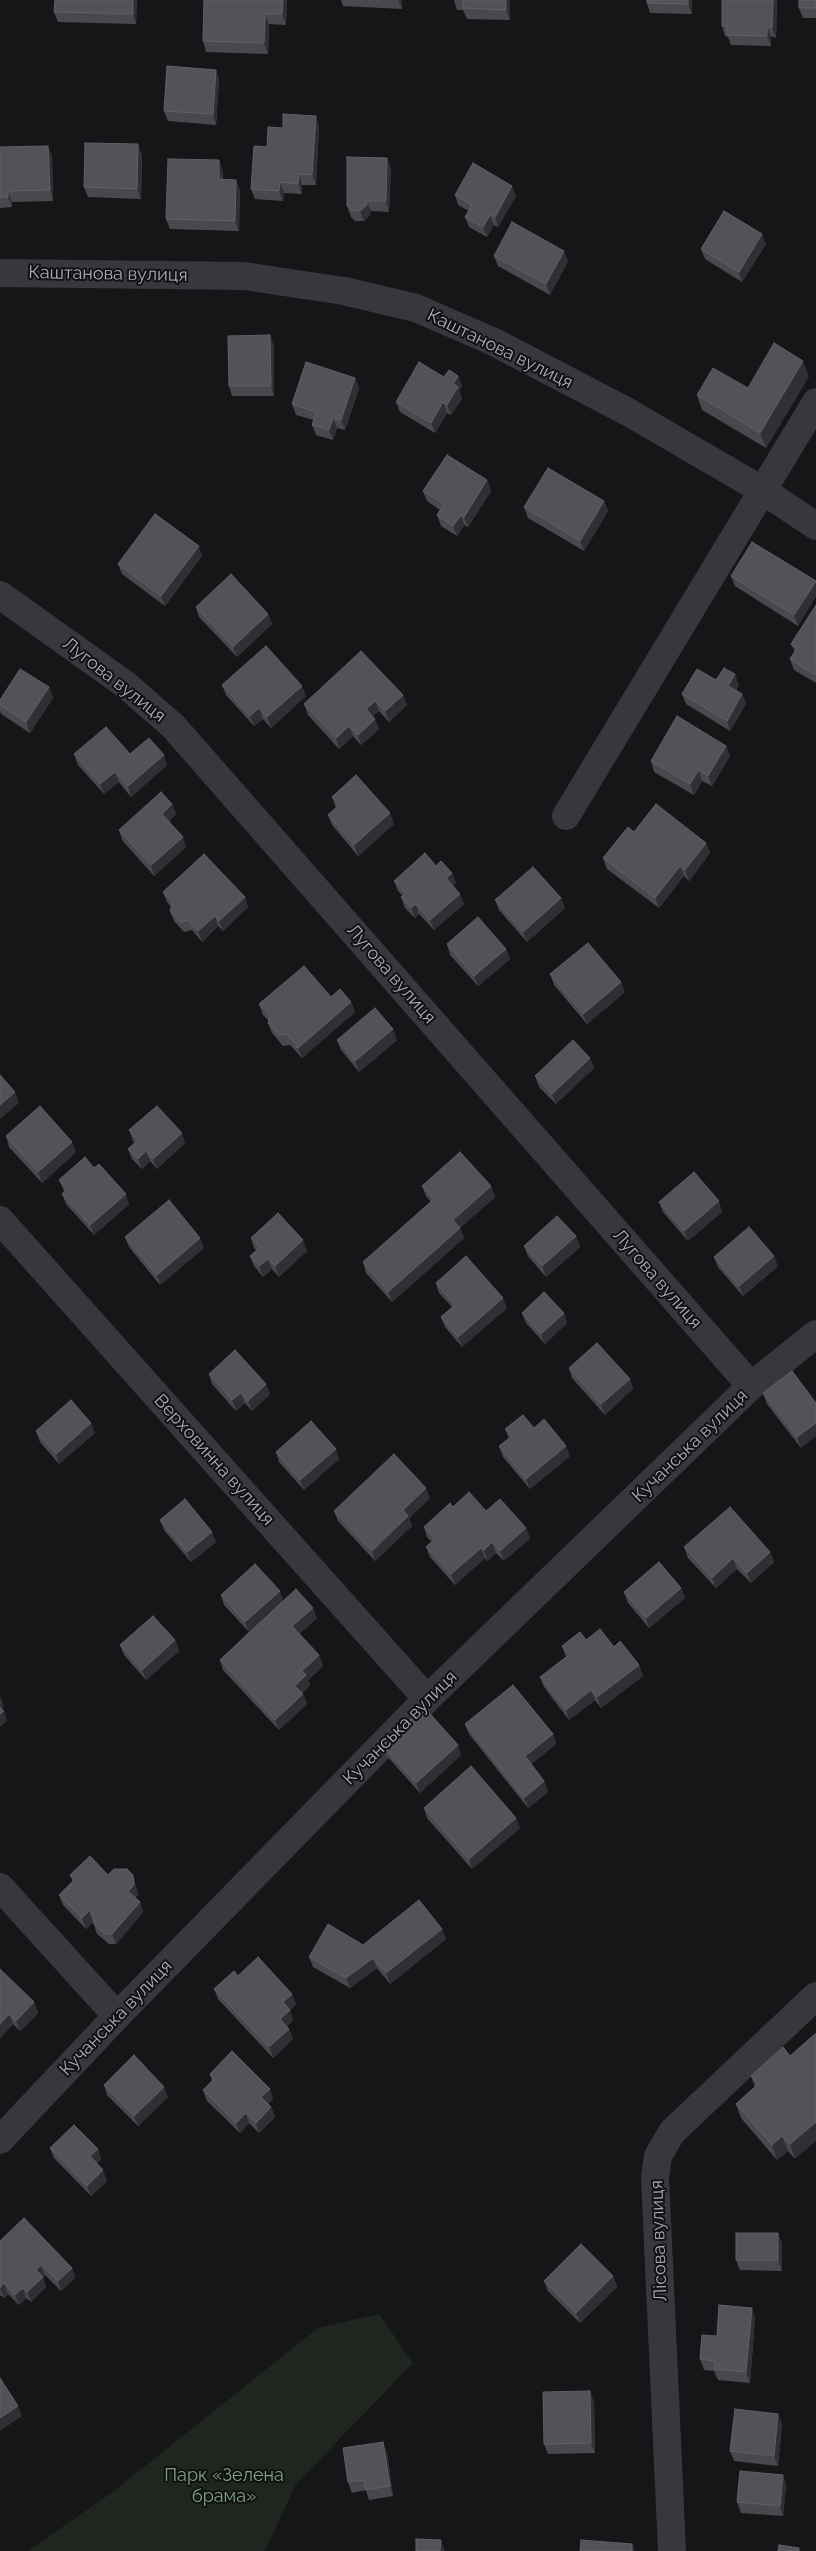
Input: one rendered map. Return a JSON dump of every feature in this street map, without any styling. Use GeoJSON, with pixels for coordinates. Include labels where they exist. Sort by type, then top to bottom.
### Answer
{"type":"FeatureCollection","features":[{"type":"Feature","properties":{"kind":"street","name":"Каштанова вулиця"},"geometry":{"type":"LineString","coordinates":[[0,273],[244,276],[344,291],[416,308],[503,346],[628,412],[762,490],[816,526]]}},
{"type":"Feature","properties":{"kind":"street"},"geometry":{"type":"LineString","coordinates":[[566,816],[816,402]]}},
{"type":"Feature","properties":{"kind":"street","name":"Лугова вулиця"},"geometry":{"type":"LineString","coordinates":[[0,595],[126,685],[174,727],[751,1386]]}},
{"type":"Feature","properties":{"kind":"street","name":"Верховинна вулиця"},"geometry":{"type":"LineString","coordinates":[[0,1220],[427,1699]]}},
{"type":"Feature","properties":{"kind":"street","name":"Кучанська вулиця"},"geometry":{"type":"LineString","coordinates":[[0,2140],[117,2016],[427,1699],[751,1386],[816,1334]]}},
{"type":"Feature","properties":{"kind":"street"},"geometry":{"type":"LineString","coordinates":[[0,1887],[117,2016]]}},
{"type":"Feature","properties":{"kind":"street","name":"Лісова вулиця"},"geometry":{"type":"LineString","coordinates":[[672,2551],[655,2177],[658,2156],[672,2132],[816,1996]]}},
{"type":"Feature","properties":{"kind":"green space","name":"Парк «Зелена брама»"},"geometry":{"type":"Polygon","coordinates":[[[379,2314],[413,2363],[296,2484],[265,2551],[28,2551],[114,2491],[318,2328],[379,2314]]]}},
{"type":"Feature","properties":{"kind":"building"},"geometry":{"type":"Polygon","coordinates":[[[55,0],[133,0],[133,14],[54,12],[55,0]]]}},
{"type":"Feature","properties":{"kind":"building"},"geometry":{"type":"Polygon","coordinates":[[[204,0],[283,0],[282,14],[265,14],[264,43],[203,41],[204,0]]]}},
{"type":"Feature","properties":{"kind":"building"},"geometry":{"type":"Polygon","coordinates":[[[463,0],[506,0],[506,10],[463,8],[463,0]]]}},
{"type":"Feature","properties":{"kind":"building"},"geometry":{"type":"Polygon","coordinates":[[[647,0],[688,0],[688,4],[647,3],[647,0]]]}},
{"type":"Feature","properties":{"kind":"building"},"geometry":{"type":"Polygon","coordinates":[[[722,0],[773,0],[772,28],[767,26],[767,36],[727,35],[727,26],[722,26],[722,0]]]}},
{"type":"Feature","properties":{"kind":"building"},"geometry":{"type":"Polygon","coordinates":[[[799,0],[816,0],[816,8],[799,8],[799,0]]]}},
{"type":"Feature","properties":{"kind":"building"},"geometry":{"type":"Polygon","coordinates":[[[167,66],[216,70],[213,114],[164,111],[167,66]]]}},
{"type":"Feature","properties":{"kind":"building"},"geometry":{"type":"Polygon","coordinates":[[[283,114],[316,116],[312,175],[299,174],[298,184],[280,182],[279,191],[251,189],[254,146],[267,147],[268,127],[283,128],[283,114]]]}},
{"type":"Feature","properties":{"kind":"building"},"geometry":{"type":"Polygon","coordinates":[[[85,143],[138,144],[137,189],[84,187],[85,143]]]}},
{"type":"Feature","properties":{"kind":"building"},"geometry":{"type":"Polygon","coordinates":[[[48,146],[50,190],[8,191],[8,197],[0,197],[0,147],[48,146]]]}},
{"type":"Feature","properties":{"kind":"building"},"geometry":{"type":"Polygon","coordinates":[[[347,157],[387,158],[386,201],[367,201],[367,205],[360,211],[352,210],[347,206],[347,157]]]}},
{"type":"Feature","properties":{"kind":"building"},"geometry":{"type":"Polygon","coordinates":[[[168,159],[219,160],[219,179],[236,180],[235,221],[166,219],[168,159]]]}},
{"type":"Feature","properties":{"kind":"building"},"geometry":{"type":"Polygon","coordinates":[[[473,163],[512,186],[495,217],[490,215],[483,227],[465,217],[472,205],[455,195],[473,163]]]}},
{"type":"Feature","properties":{"kind":"building"},"geometry":{"type":"Polygon","coordinates":[[[724,211],[762,234],[739,272],[701,249],[724,211]]]}},
{"type":"Feature","properties":{"kind":"building"},"geometry":{"type":"Polygon","coordinates":[[[512,222],[564,251],[546,284],[494,256],[512,222]]]}},
{"type":"Feature","properties":{"kind":"building"},"geometry":{"type":"Polygon","coordinates":[[[270,335],[271,386],[229,386],[228,336],[270,335]]]}},
{"type":"Feature","properties":{"kind":"building"},"geometry":{"type":"Polygon","coordinates":[[[774,343],[803,361],[760,433],[697,395],[713,368],[748,388],[774,343]]]}},
{"type":"Feature","properties":{"kind":"building"},"geometry":{"type":"Polygon","coordinates":[[[306,362],[355,378],[341,420],[333,418],[329,430],[312,425],[316,412],[292,404],[306,362]]]}},
{"type":"Feature","properties":{"kind":"building"},"geometry":{"type":"Polygon","coordinates":[[[419,362],[444,377],[449,370],[458,376],[453,384],[458,387],[447,405],[443,402],[431,423],[396,402],[419,362]]]}},
{"type":"Feature","properties":{"kind":"building"},"geometry":{"type":"Polygon","coordinates":[[[447,455],[487,480],[464,517],[461,515],[453,526],[437,515],[444,504],[423,491],[447,455]]]}},
{"type":"Feature","properties":{"kind":"building"},"geometry":{"type":"Polygon","coordinates":[[[548,468],[604,501],[580,541],[524,507],[548,468]]]}},
{"type":"Feature","properties":{"kind":"building"},"geometry":{"type":"Polygon","coordinates":[[[155,514],[199,546],[161,596],[118,564],[155,514]]]}},
{"type":"Feature","properties":{"kind":"building"},"geometry":{"type":"Polygon","coordinates":[[[752,542],[816,581],[794,615],[731,576],[752,542]]]}},
{"type":"Feature","properties":{"kind":"building"},"geometry":{"type":"Polygon","coordinates":[[[231,574],[268,614],[233,647],[196,607],[231,574]]]}},
{"type":"Feature","properties":{"kind":"building"},"geometry":{"type":"Polygon","coordinates":[[[816,605],[815,675],[790,659],[797,648],[791,644],[816,605]]]}},
{"type":"Feature","properties":{"kind":"building"},"geometry":{"type":"Polygon","coordinates":[[[266,646],[302,686],[267,717],[259,708],[250,716],[222,685],[266,646]]]}},
{"type":"Feature","properties":{"kind":"building"},"geometry":{"type":"Polygon","coordinates":[[[361,651],[403,695],[385,711],[375,701],[366,709],[375,719],[358,735],[349,726],[336,738],[304,704],[361,651]]]}},
{"type":"Feature","properties":{"kind":"building"},"geometry":{"type":"Polygon","coordinates":[[[724,668],[735,674],[728,686],[742,694],[727,721],[682,694],[697,669],[716,680],[724,668]]]}},
{"type":"Feature","properties":{"kind":"building"},"geometry":{"type":"Polygon","coordinates":[[[20,669],[49,687],[26,722],[0,705],[0,700],[20,669]]]}},
{"type":"Feature","properties":{"kind":"building"},"geometry":{"type":"Polygon","coordinates":[[[677,716],[726,746],[708,776],[699,770],[690,784],[651,761],[677,716]]]}},
{"type":"Feature","properties":{"kind":"building"},"geometry":{"type":"Polygon","coordinates":[[[106,727],[130,754],[149,738],[164,755],[128,786],[115,772],[100,784],[74,754],[106,727]]]}},
{"type":"Feature","properties":{"kind":"building"},"geometry":{"type":"Polygon","coordinates":[[[356,775],[390,813],[354,845],[328,815],[339,805],[332,797],[356,775]]]}},
{"type":"Feature","properties":{"kind":"building"},"geometry":{"type":"Polygon","coordinates":[[[161,792],[172,804],[162,814],[183,837],[151,865],[119,830],[161,792]]]}},
{"type":"Feature","properties":{"kind":"building"},"geometry":{"type":"Polygon","coordinates":[[[656,804],[706,843],[685,870],[680,866],[655,898],[603,858],[628,827],[634,832],[656,804]]]}},
{"type":"Feature","properties":{"kind":"building"},"geometry":{"type":"Polygon","coordinates":[[[425,853],[436,866],[441,861],[452,873],[446,878],[460,894],[430,920],[416,904],[411,908],[401,897],[406,893],[394,881],[425,853]]]}},
{"type":"Feature","properties":{"kind":"building"},"geometry":{"type":"Polygon","coordinates":[[[204,854],[245,897],[219,921],[215,916],[198,931],[188,920],[180,922],[170,911],[173,903],[163,892],[204,854]]]}},
{"type":"Feature","properties":{"kind":"building"},"geometry":{"type":"Polygon","coordinates":[[[533,867],[561,898],[523,932],[495,900],[533,867]]]}},
{"type":"Feature","properties":{"kind":"building"},"geometry":{"type":"Polygon","coordinates":[[[478,917],[506,949],[474,976],[447,944],[478,917]]]}},
{"type":"Feature","properties":{"kind":"building"},"geometry":{"type":"Polygon","coordinates":[[[588,943],[621,982],[583,1014],[550,974],[588,943]]]}},
{"type":"Feature","properties":{"kind":"building"},"geometry":{"type":"Polygon","coordinates":[[[304,966],[331,997],[340,989],[351,1002],[298,1048],[287,1034],[279,1035],[268,1023],[270,1016],[259,1004],[304,966]]]}},
{"type":"Feature","properties":{"kind":"building"},"geometry":{"type":"Polygon","coordinates":[[[375,1008],[393,1029],[355,1061],[337,1040],[375,1008]]]}},
{"type":"Feature","properties":{"kind":"building"},"geometry":{"type":"Polygon","coordinates":[[[573,1040],[590,1058],[552,1094],[535,1076],[573,1040]]]}},
{"type":"Feature","properties":{"kind":"building"},"geometry":{"type":"Polygon","coordinates":[[[0,1075],[15,1092],[0,1105],[0,1075]]]}},
{"type":"Feature","properties":{"kind":"building"},"geometry":{"type":"Polygon","coordinates":[[[40,1106],[72,1142],[38,1172],[6,1136],[40,1106]]]}},
{"type":"Feature","properties":{"kind":"building"},"geometry":{"type":"Polygon","coordinates":[[[157,1106],[182,1133],[153,1159],[146,1151],[138,1159],[128,1149],[138,1140],[129,1130],[157,1106]]]}},
{"type":"Feature","properties":{"kind":"building"},"geometry":{"type":"Polygon","coordinates":[[[460,1152],[491,1186],[453,1220],[460,1228],[388,1292],[363,1262],[434,1199],[422,1186],[460,1152]]]}},
{"type":"Feature","properties":{"kind":"building"},"geometry":{"type":"Polygon","coordinates":[[[85,1157],[94,1168],[99,1164],[126,1194],[90,1225],[62,1194],[67,1189],[59,1180],[85,1157]]]}},
{"type":"Feature","properties":{"kind":"building"},"geometry":{"type":"Polygon","coordinates":[[[694,1172],[719,1201],[684,1231],[659,1202],[694,1172]]]}},
{"type":"Feature","properties":{"kind":"building"},"geometry":{"type":"Polygon","coordinates":[[[169,1200],[200,1238],[157,1275],[125,1237],[169,1200]]]}},
{"type":"Feature","properties":{"kind":"building"},"geometry":{"type":"Polygon","coordinates":[[[278,1213],[303,1240],[275,1266],[268,1259],[259,1266],[250,1256],[260,1248],[251,1238],[278,1213]]]}},
{"type":"Feature","properties":{"kind":"building"},"geometry":{"type":"Polygon","coordinates":[[[557,1216],[576,1236],[542,1266],[524,1246],[557,1216]]]}},
{"type":"Feature","properties":{"kind":"building"},"geometry":{"type":"Polygon","coordinates":[[[749,1227],[774,1256],[739,1286],[714,1257],[749,1227]]]}},
{"type":"Feature","properties":{"kind":"building"},"geometry":{"type":"Polygon","coordinates":[[[466,1256],[503,1298],[458,1337],[441,1317],[455,1305],[436,1283],[466,1256]]]}},
{"type":"Feature","properties":{"kind":"building"},"geometry":{"type":"Polygon","coordinates":[[[544,1292],[564,1313],[541,1334],[522,1313],[544,1292]]]}},
{"type":"Feature","properties":{"kind":"building"},"geometry":{"type":"Polygon","coordinates":[[[597,1343],[630,1379],[601,1404],[569,1368],[597,1343]]]}},
{"type":"Feature","properties":{"kind":"building"},"geometry":{"type":"Polygon","coordinates":[[[235,1350],[266,1384],[248,1401],[241,1393],[232,1400],[209,1374],[235,1350]]]}},
{"type":"Feature","properties":{"kind":"building"},"geometry":{"type":"Polygon","coordinates":[[[792,1371],[816,1403],[816,1423],[797,1437],[763,1393],[792,1371]]]}},
{"type":"Feature","properties":{"kind":"building"},"geometry":{"type":"Polygon","coordinates":[[[71,1400],[91,1423],[56,1454],[36,1431],[71,1400]]]}},
{"type":"Feature","properties":{"kind":"building"},"geometry":{"type":"Polygon","coordinates":[[[523,1415],[534,1428],[544,1419],[566,1446],[526,1479],[499,1446],[512,1436],[505,1429],[523,1415]]]}},
{"type":"Feature","properties":{"kind":"building"},"geometry":{"type":"Polygon","coordinates":[[[311,1421],[336,1449],[300,1480],[276,1452],[311,1421]]]}},
{"type":"Feature","properties":{"kind":"building"},"geometry":{"type":"Polygon","coordinates":[[[394,1454],[426,1488],[403,1510],[408,1516],[372,1551],[334,1511],[394,1454]]]}},
{"type":"Feature","properties":{"kind":"building"},"geometry":{"type":"Polygon","coordinates":[[[469,1492],[486,1511],[500,1499],[526,1528],[500,1551],[492,1542],[484,1550],[481,1548],[451,1574],[426,1547],[435,1539],[424,1527],[450,1503],[453,1507],[469,1492]]]}},
{"type":"Feature","properties":{"kind":"building"},"geometry":{"type":"Polygon","coordinates":[[[185,1499],[212,1532],[187,1552],[160,1520],[185,1499]]]}},
{"type":"Feature","properties":{"kind":"building"},"geometry":{"type":"Polygon","coordinates":[[[730,1507],[770,1552],[747,1573],[733,1558],[712,1578],[684,1547],[730,1507]]]}},
{"type":"Feature","properties":{"kind":"building"},"geometry":{"type":"Polygon","coordinates":[[[659,1562],[681,1588],[646,1618],[624,1592],[659,1562]]]}},
{"type":"Feature","properties":{"kind":"building"},"geometry":{"type":"Polygon","coordinates":[[[255,1564],[280,1591],[245,1622],[221,1595],[255,1564]]]}},
{"type":"Feature","properties":{"kind":"building"},"geometry":{"type":"Polygon","coordinates":[[[296,1589],[313,1608],[292,1626],[319,1655],[302,1671],[306,1675],[295,1686],[303,1694],[275,1720],[220,1660],[296,1589]]]}},
{"type":"Feature","properties":{"kind":"building"},"geometry":{"type":"Polygon","coordinates":[[[153,1616],[175,1640],[142,1670],[120,1645],[153,1616]]]}},
{"type":"Feature","properties":{"kind":"building"},"geometry":{"type":"Polygon","coordinates":[[[600,1629],[614,1647],[620,1641],[639,1665],[597,1697],[591,1690],[566,1710],[540,1677],[569,1655],[562,1646],[580,1632],[586,1640],[600,1629]]]}},
{"type":"Feature","properties":{"kind":"building"},"geometry":{"type":"Polygon","coordinates":[[[513,1685],[553,1734],[525,1756],[544,1781],[524,1798],[465,1724],[513,1685]]]}},
{"type":"Feature","properties":{"kind":"building"},"geometry":{"type":"Polygon","coordinates":[[[424,1707],[458,1745],[416,1783],[382,1745],[424,1707]]]}},
{"type":"Feature","properties":{"kind":"building"},"geometry":{"type":"Polygon","coordinates":[[[471,1766],[516,1818],[469,1859],[424,1808],[471,1766]]]}},
{"type":"Feature","properties":{"kind":"building"},"geometry":{"type":"Polygon","coordinates":[[[90,1856],[108,1875],[114,1869],[127,1869],[133,1875],[134,1885],[128,1891],[140,1902],[112,1934],[105,1934],[94,1924],[93,1914],[89,1911],[82,1918],[59,1895],[74,1880],[70,1875],[90,1856]]]}},
{"type":"Feature","properties":{"kind":"building"},"geometry":{"type":"Polygon","coordinates":[[[419,1900],[442,1929],[386,1973],[373,1958],[346,1978],[309,1957],[328,1924],[363,1945],[419,1900]]]}},
{"type":"Feature","properties":{"kind":"building"},"geometry":{"type":"Polygon","coordinates":[[[258,1957],[292,1994],[283,2002],[290,2010],[280,2019],[289,2029],[269,2047],[214,1989],[234,1971],[238,1976],[258,1957]]]}},
{"type":"Feature","properties":{"kind":"building"},"geometry":{"type":"Polygon","coordinates":[[[0,1969],[34,2002],[16,2021],[9,2014],[0,2024],[0,1969]]]}},
{"type":"Feature","properties":{"kind":"building"},"geometry":{"type":"Polygon","coordinates":[[[815,2034],[816,2122],[790,2144],[782,2136],[772,2145],[736,2104],[758,2084],[751,2076],[783,2047],[790,2056],[815,2034]]]}},
{"type":"Feature","properties":{"kind":"building"},"geometry":{"type":"Polygon","coordinates":[[[232,2051],[270,2089],[261,2097],[271,2107],[256,2123],[246,2113],[236,2123],[203,2090],[214,2079],[210,2074],[232,2051]]]}},
{"type":"Feature","properties":{"kind":"building"},"geometry":{"type":"Polygon","coordinates":[[[134,2055],[164,2087],[134,2116],[104,2085],[134,2055]]]}},
{"type":"Feature","properties":{"kind":"building"},"geometry":{"type":"Polygon","coordinates":[[[74,2125],[98,2149],[90,2156],[103,2170],[87,2186],[50,2148],[74,2125]]]}},
{"type":"Feature","properties":{"kind":"building"},"geometry":{"type":"Polygon","coordinates":[[[24,2218],[72,2268],[58,2281],[41,2265],[36,2270],[43,2277],[27,2292],[23,2288],[15,2295],[4,2283],[0,2288],[0,2241],[24,2218]]]}},
{"type":"Feature","properties":{"kind":"building"},"geometry":{"type":"Polygon","coordinates":[[[736,2233],[778,2233],[778,2260],[736,2260],[736,2233]]]}},
{"type":"Feature","properties":{"kind":"building"},"geometry":{"type":"Polygon","coordinates":[[[581,2244],[613,2276],[576,2313],[544,2281],[581,2244]]]}},
{"type":"Feature","properties":{"kind":"building"},"geometry":{"type":"Polygon","coordinates":[[[719,2305],[752,2308],[746,2372],[714,2369],[715,2361],[700,2359],[702,2335],[717,2336],[719,2305]]]}},
{"type":"Feature","properties":{"kind":"building"},"geometry":{"type":"Polygon","coordinates":[[[0,2378],[18,2406],[0,2418],[0,2378]]]}},
{"type":"Feature","properties":{"kind":"building"},"geometry":{"type":"Polygon","coordinates":[[[590,2391],[591,2443],[544,2444],[543,2392],[590,2391]]]}},
{"type":"Feature","properties":{"kind":"building"},"geometry":{"type":"Polygon","coordinates":[[[735,2409],[778,2414],[774,2456],[730,2451],[735,2409]]]}},
{"type":"Feature","properties":{"kind":"building"},"geometry":{"type":"Polygon","coordinates":[[[383,2442],[390,2486],[366,2490],[364,2480],[348,2482],[343,2448],[383,2442]]]}},
{"type":"Feature","properties":{"kind":"building"},"geometry":{"type":"Polygon","coordinates":[[[740,2471],[783,2475],[780,2506],[737,2502],[740,2471]]]}},
{"type":"Feature","properties":{"kind":"building"},"geometry":{"type":"Polygon","coordinates":[[[416,2539],[441,2540],[440,2551],[416,2551],[416,2539]]]}},
{"type":"Feature","properties":{"kind":"building"},"geometry":{"type":"Polygon","coordinates":[[[581,2540],[632,2544],[632,2551],[580,2551],[581,2540]]]}},
{"type":"Feature","properties":{"kind":"building"},"geometry":{"type":"Polygon","coordinates":[[[779,2545],[799,2548],[799,2551],[778,2551],[779,2545]]]}}]}
